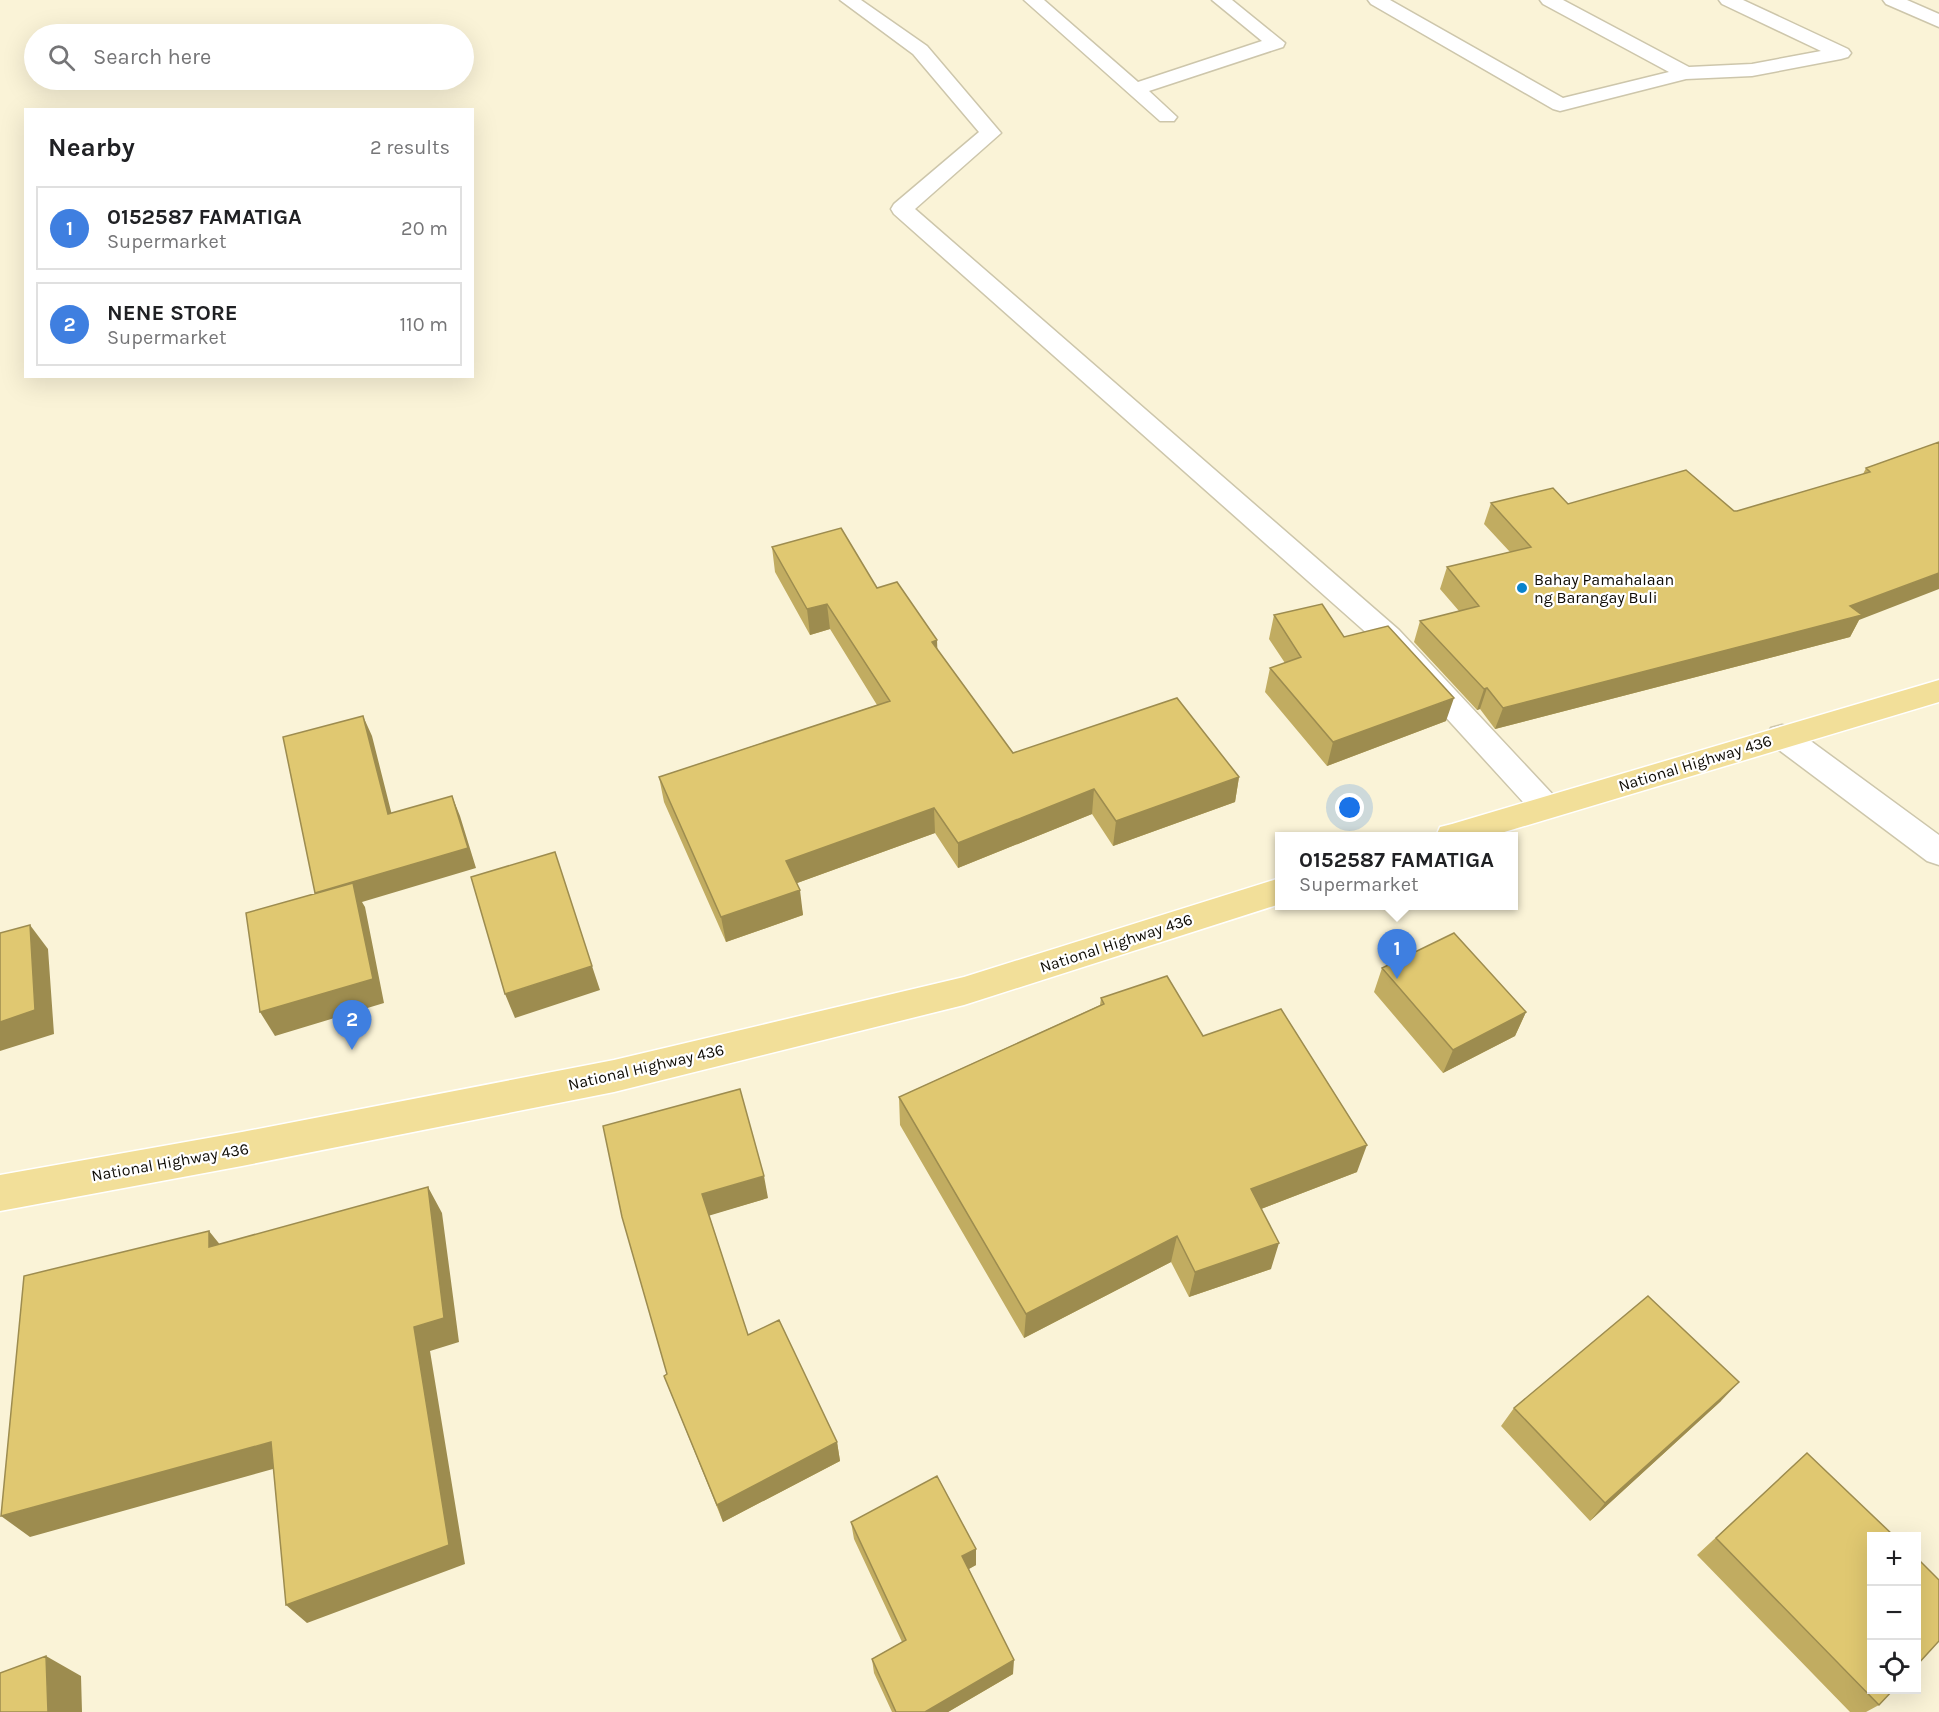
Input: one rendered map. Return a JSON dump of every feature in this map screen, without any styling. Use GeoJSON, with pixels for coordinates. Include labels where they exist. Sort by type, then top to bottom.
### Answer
{"type":"FeatureCollection","features":[{"type":"Feature","properties":{"kind":"main road","name":"National Highway 436"},"geometry":{"type":"LineString","coordinates":[[1468,832],[1782,736],[1939,692]]}},
{"type":"Feature","properties":{"kind":"main road","name":"National Highway 436"},"geometry":{"type":"LineString","coordinates":[[0,1193],[242,1149],[626,1073],[964,991],[1275,893]]}},
{"type":"Feature","properties":{"kind":"street"},"geometry":{"type":"LineString","coordinates":[[849,0],[920,50],[991,133],[902,209],[1389,637],[1546,807]]}},
{"type":"Feature","properties":{"kind":"street"},"geometry":{"type":"LineString","coordinates":[[1033,0],[1167,117]]}},
{"type":"Feature","properties":{"kind":"street"},"geometry":{"type":"LineString","coordinates":[[1135,89],[1276,43],[1221,0]]}},
{"type":"Feature","properties":{"kind":"street"},"geometry":{"type":"LineString","coordinates":[[1377,0],[1560,105],[1686,73],[1752,70],[1841,52],[1728,0]]}},
{"type":"Feature","properties":{"kind":"street"},"geometry":{"type":"LineString","coordinates":[[1549,0],[1686,73]]}},
{"type":"Feature","properties":{"kind":"street"},"geometry":{"type":"LineString","coordinates":[[1892,0],[1939,21]]}},
{"type":"Feature","properties":{"kind":"street"},"geometry":{"type":"LineString","coordinates":[[1782,736],[1939,852]]}},
{"type":"Feature","properties":{"kind":"building"},"geometry":{"type":"Polygon","coordinates":[[[1939,442],[1939,573],[1850,606],[1862,615],[1503,708],[1487,688],[1484,689],[1420,621],[1479,606],[1447,567],[1531,547],[1491,503],[1553,488],[1568,504],[1686,470],[1734,511],[1737,511],[1870,472],[1866,468],[1939,442]]]}},
{"type":"Feature","properties":{"kind":"building"},"geometry":{"type":"Polygon","coordinates":[[[841,528],[877,588],[897,582],[937,640],[932,642],[1013,753],[1177,698],[1239,777],[1116,821],[1094,789],[958,843],[934,808],[786,861],[800,890],[721,917],[659,777],[890,701],[827,604],[807,609],[772,547],[841,528]]]}},
{"type":"Feature","properties":{"kind":"building"},"geometry":{"type":"Polygon","coordinates":[[[1322,604],[1344,637],[1388,626],[1454,698],[1333,742],[1270,668],[1301,657],[1274,615],[1322,604]]]}},
{"type":"Feature","properties":{"kind":"building"},"geometry":{"type":"Polygon","coordinates":[[[363,716],[388,814],[452,796],[468,848],[315,893],[283,737],[363,716]]]}},
{"type":"Feature","properties":{"kind":"building"},"geometry":{"type":"Polygon","coordinates":[[[555,852],[592,966],[505,994],[471,877],[555,852]]]}},
{"type":"Feature","properties":{"kind":"building"},"geometry":{"type":"Polygon","coordinates":[[[353,883],[373,979],[260,1012],[246,913],[353,883]]]}},
{"type":"Feature","properties":{"kind":"building"},"geometry":{"type":"Polygon","coordinates":[[[30,925],[35,1010],[0,1022],[0,933],[30,925]]]}},
{"type":"Feature","properties":{"kind":"building"},"geometry":{"type":"Polygon","coordinates":[[[1454,933],[1526,1012],[1453,1050],[1382,968],[1454,933]]]}},
{"type":"Feature","properties":{"kind":"building"},"geometry":{"type":"Polygon","coordinates":[[[1167,976],[1203,1036],[1281,1009],[1367,1145],[1251,1189],[1279,1243],[1195,1272],[1177,1236],[1026,1314],[899,1097],[1104,1004],[1101,998],[1167,976]]]}},
{"type":"Feature","properties":{"kind":"building"},"geometry":{"type":"Polygon","coordinates":[[[740,1089],[764,1176],[702,1194],[748,1335],[779,1320],[837,1442],[717,1505],[664,1376],[667,1374],[622,1217],[603,1126],[740,1089]]]}},
{"type":"Feature","properties":{"kind":"building"},"geometry":{"type":"Polygon","coordinates":[[[428,1187],[444,1318],[414,1327],[449,1545],[286,1605],[271,1442],[1,1516],[24,1276],[209,1231],[209,1247],[428,1187]]]}},
{"type":"Feature","properties":{"kind":"building"},"geometry":{"type":"Polygon","coordinates":[[[1648,1296],[1739,1382],[1605,1503],[1514,1408],[1648,1296]]]}},
{"type":"Feature","properties":{"kind":"building"},"geometry":{"type":"Polygon","coordinates":[[[1807,1453],[1890,1532],[1867,1532],[1867,1693],[1716,1538],[1807,1453]]]}},
{"type":"Feature","properties":{"kind":"building"},"geometry":{"type":"Polygon","coordinates":[[[937,1476],[976,1549],[962,1556],[1014,1660],[925,1712],[896,1712],[872,1659],[906,1640],[851,1522],[937,1476]]]}},
{"type":"Feature","properties":{"kind":"building"},"geometry":{"type":"Polygon","coordinates":[[[1921,1562],[1939,1580],[1939,1641],[1921,1661],[1921,1562]]]}},
{"type":"Feature","properties":{"kind":"building"},"geometry":{"type":"Polygon","coordinates":[[[46,1656],[48,1712],[0,1712],[0,1673],[46,1656]]]}},
{"type":"Feature","properties":{"kind":"building"},"geometry":{"type":"Polygon","coordinates":[[[1868,1694],[1889,1694],[1879,1705],[1868,1694]]]}},
{"type":"Feature","properties":{"kind":"place","name":"Bahay Pamahalaan ng Barangay Buli"},"geometry":{"type":"Point","coordinates":[1522,588]}},
{"type":"Feature","properties":{"kind":"place","name":"0152587 FAMATIGA"},"geometry":{"type":"Point","coordinates":[1397,979]}},
{"type":"Feature","properties":{"kind":"place","name":"NENE STORE"},"geometry":{"type":"Point","coordinates":[352,1050]}}]}
